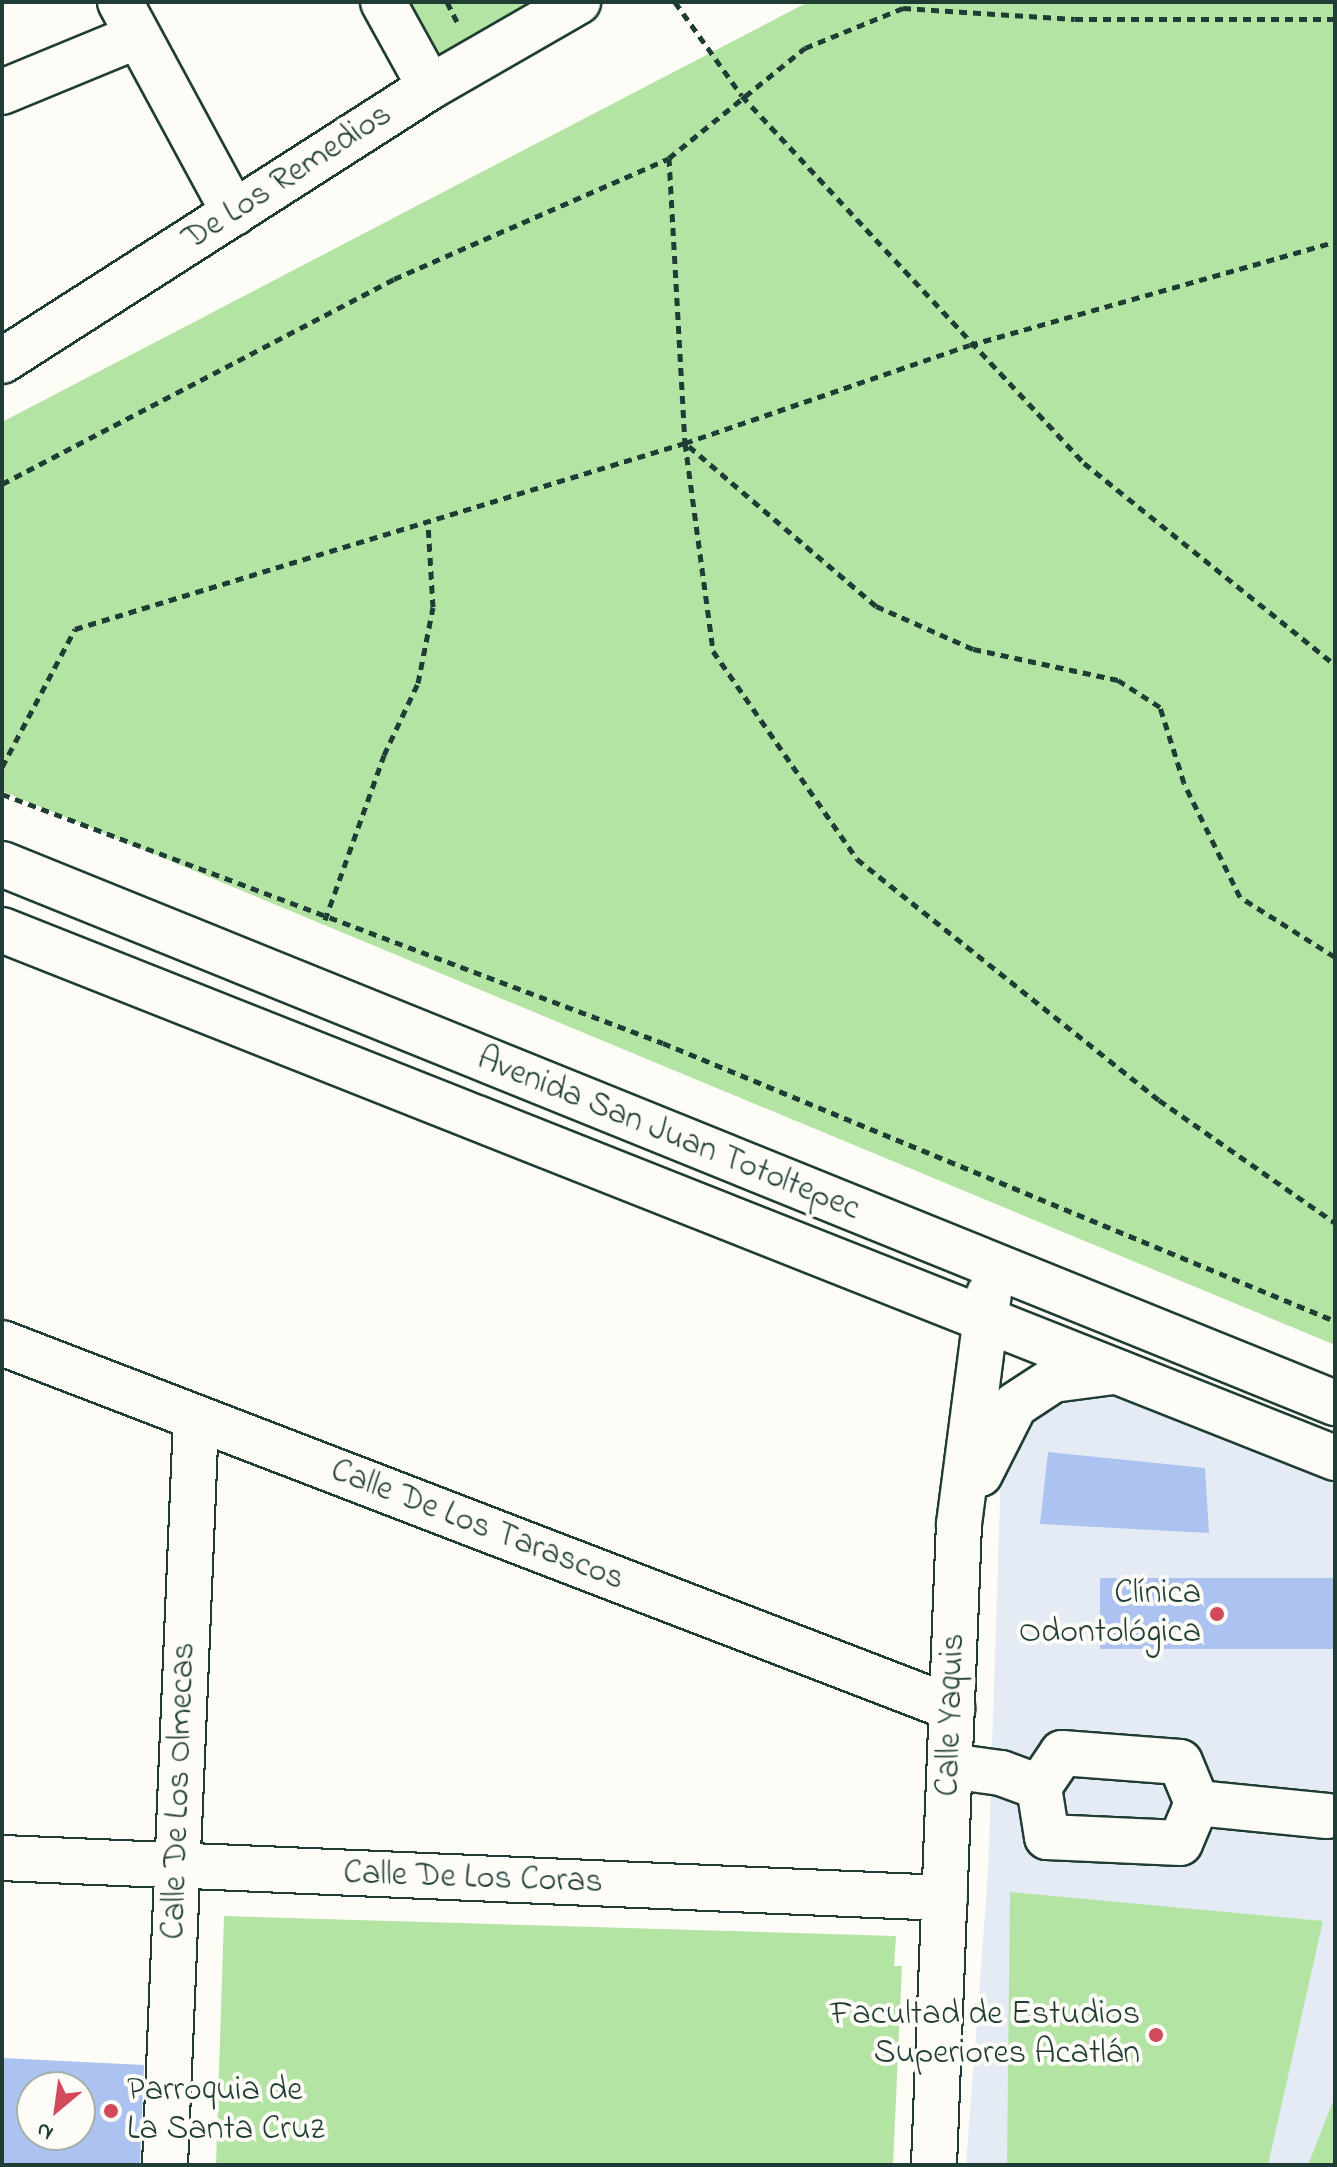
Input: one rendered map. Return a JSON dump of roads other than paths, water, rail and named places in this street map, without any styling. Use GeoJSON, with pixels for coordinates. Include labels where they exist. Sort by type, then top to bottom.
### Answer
{"type":"FeatureCollection","features":[{"type":"Feature","properties":{"kind":"main road"},"geometry":{"type":"LineString","coordinates":[[383,2],[430,87]]}},
{"type":"Feature","properties":{"kind":"main road","name":"De Los Remedios"},"geometry":{"type":"LineString","coordinates":[[2,361],[430,87],[578,2]]}},
{"type":"Feature","properties":{"kind":"main road"},"geometry":{"type":"LineString","coordinates":[[2,92],[129,19],[234,213]]}},
{"type":"Feature","properties":{"kind":"main road","name":"Avenida San Juan Totoltepec"},"geometry":{"type":"LineString","coordinates":[[2,864],[991,1267],[1335,1403]]}},
{"type":"Feature","properties":{"kind":"main road","name":"Avenida San Juan Totoltepec"},"geometry":{"type":"LineString","coordinates":[[2,930],[1335,1458]]}},
{"type":"Feature","properties":{"kind":"main road","name":"Calle Yaquis"},"geometry":{"type":"LineString","coordinates":[[934,2165],[959,1524],[987,1320],[991,1267]]}},
{"type":"Feature","properties":{"kind":"main road","name":"Calle De Los Tarascos"},"geometry":{"type":"LineString","coordinates":[[2,1343],[952,1708]]}},
{"type":"Feature","properties":{"kind":"main road"},"geometry":{"type":"LineString","coordinates":[[959,1524],[997,1430],[1015,1405],[1053,1380],[1118,1372]]}},
{"type":"Feature","properties":{"kind":"main road","name":"Calle De Los Olmecas"},"geometry":{"type":"LineString","coordinates":[[165,2165],[196,1418]]}},
{"type":"Feature","properties":{"kind":"main road"},"geometry":{"type":"LineString","coordinates":[[1062,1753],[1180,1762],[1197,1803],[1180,1843],[1047,1837],[1039,1787],[1062,1753]]}},
{"type":"Feature","properties":{"kind":"main road"},"geometry":{"type":"LineString","coordinates":[[950,1766],[1001,1773],[1039,1787]]}},
{"type":"Feature","properties":{"kind":"main road"},"geometry":{"type":"LineString","coordinates":[[1197,1803],[1327,1816]]}},
{"type":"Feature","properties":{"kind":"main road","name":"Calle De Los Coras"},"geometry":{"type":"LineString","coordinates":[[2,1858],[945,1898]]}},
{"type":"Feature","properties":{"kind":"place","name":"Clínica Odontológica"},"geometry":{"type":"Point","coordinates":[1217,1614]}},
{"type":"Feature","properties":{"kind":"place","name":"Facultad de Estudios Superiores Acatlán"},"geometry":{"type":"Point","coordinates":[1156,2035]}},
{"type":"Feature","properties":{"kind":"place","name":"Parroquia de La Santa Cruz"},"geometry":{"type":"Point","coordinates":[111,2111]}}]}
